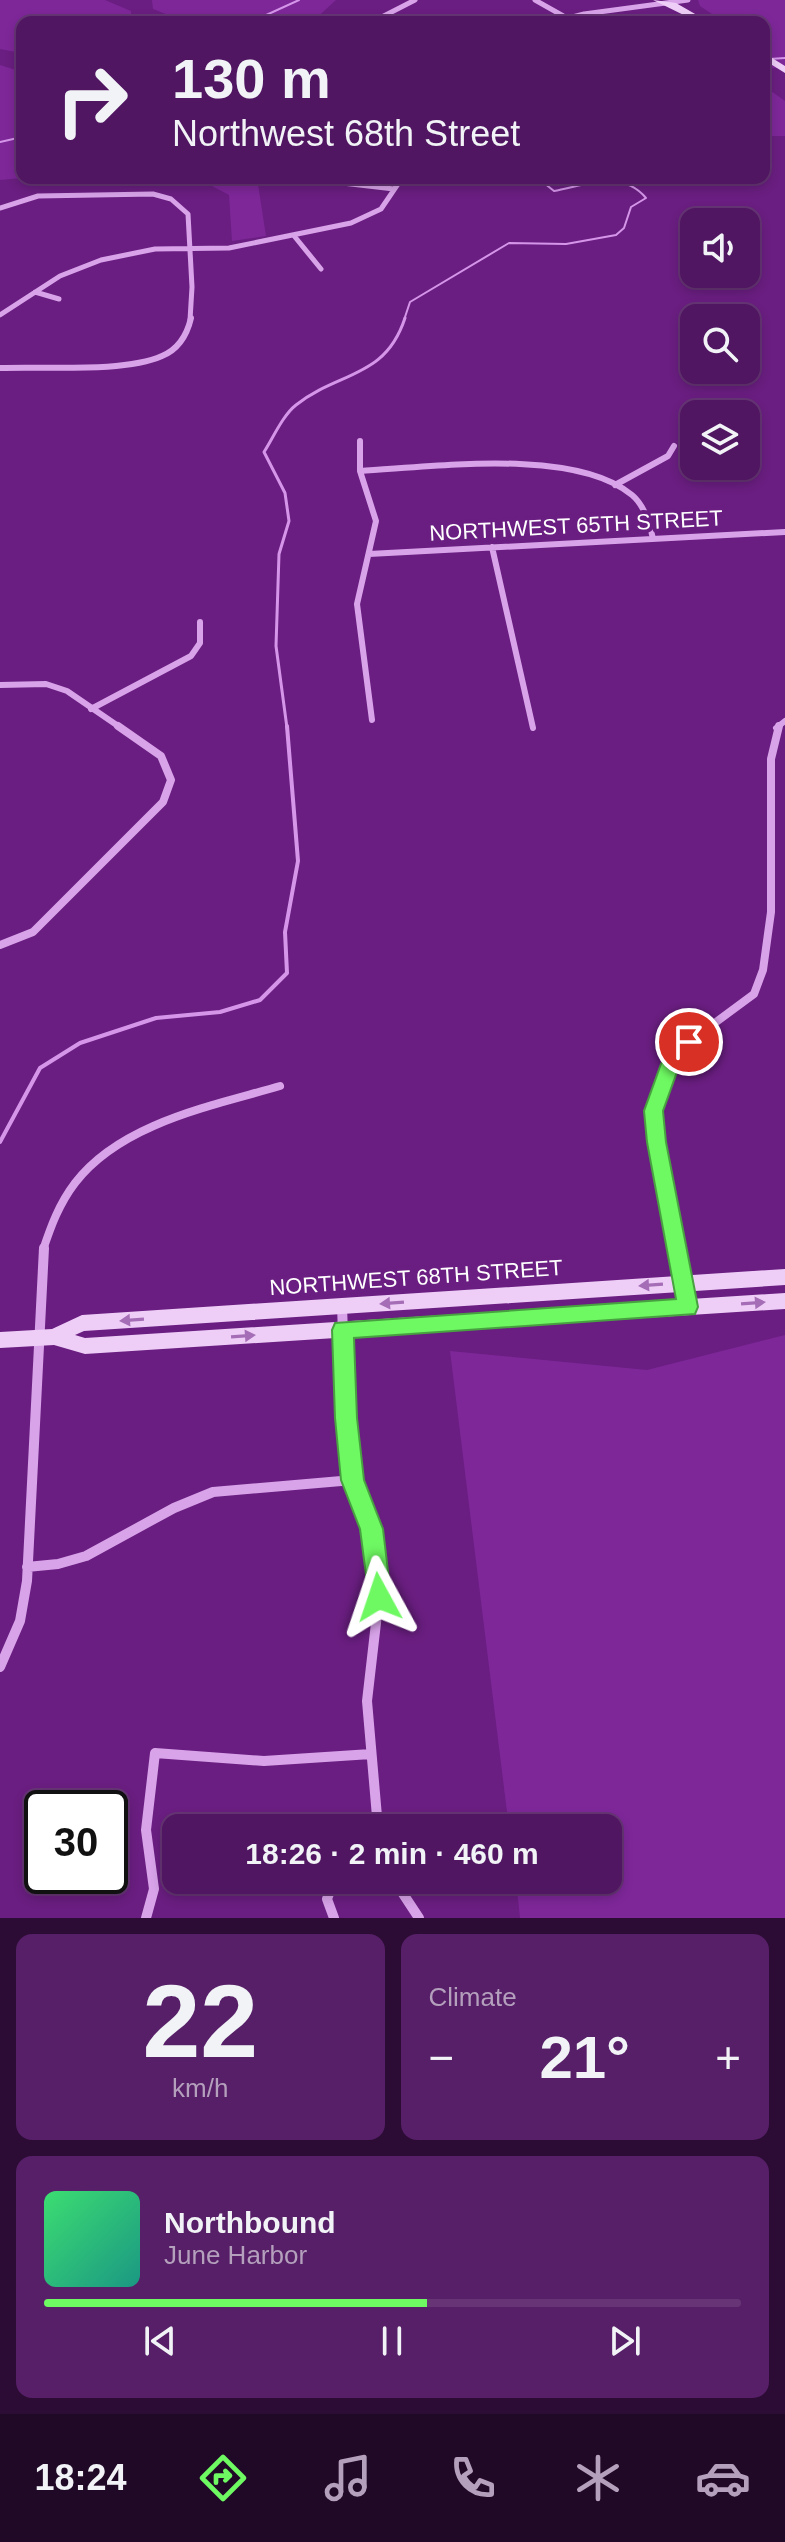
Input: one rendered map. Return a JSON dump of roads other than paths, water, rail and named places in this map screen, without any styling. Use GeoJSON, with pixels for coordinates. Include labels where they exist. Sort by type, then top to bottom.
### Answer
{"type":"FeatureCollection","features":[{"type":"Feature","properties":{"kind":"main road"},"geometry":{"type":"LineString","coordinates":[[657,0],[694,16]]}},
{"type":"Feature","properties":{"kind":"main road"},"geometry":{"type":"LineString","coordinates":[[688,0],[696,13],[702,16]]}},
{"type":"Feature","properties":{"kind":"main road","name":"NORTHWEST 68TH STREET"},"geometry":{"type":"LineString","coordinates":[[46,1338],[82,1323],[785,1277]]}},
{"type":"Feature","properties":{"kind":"main road","name":"NORTHWEST 68TH STREET"},"geometry":{"type":"LineString","coordinates":[[0,1340],[46,1338],[85,1346],[785,1301]]}},
{"type":"Feature","properties":{"kind":"street"},"geometry":{"type":"LineString","coordinates":[[384,16],[415,0]]}},
{"type":"Feature","properties":{"kind":"street"},"geometry":{"type":"LineString","coordinates":[[535,0],[564,16]]}},
{"type":"Feature","properties":{"kind":"street"},"geometry":{"type":"LineString","coordinates":[[640,7],[650,0]]}},
{"type":"Feature","properties":{"kind":"street"},"geometry":{"type":"LineString","coordinates":[[581,16],[688,0]]}},
{"type":"Feature","properties":{"kind":"street"},"geometry":{"type":"LineString","coordinates":[[351,184],[394,189]]}},
{"type":"Feature","properties":{"kind":"street"},"geometry":{"type":"LineString","coordinates":[[0,315],[60,276],[101,260],[155,249],[229,248],[295,237],[351,223],[381,209],[398,184]]}},
{"type":"Feature","properties":{"kind":"street"},"geometry":{"type":"LineString","coordinates":[[0,208],[20,200],[64,194],[134,193],[171,199],[188,214],[190,248],[190,325],[180,345],[162,357],[150,361],[0,368]]}},
{"type":"Feature","properties":{"kind":"street"},"geometry":{"type":"LineString","coordinates":[[295,237],[321,269]]}},
{"type":"Feature","properties":{"kind":"street"},"geometry":{"type":"LineString","coordinates":[[35,292],[59,299]]}},
{"type":"Feature","properties":{"kind":"street"},"geometry":{"type":"LineString","coordinates":[[360,441],[360,471],[376,521],[357,604],[372,720]]}},
{"type":"Feature","properties":{"kind":"street"},"geometry":{"type":"LineString","coordinates":[[615,485],[668,456],[674,446]]}},
{"type":"Feature","properties":{"kind":"street"},"geometry":{"type":"LineString","coordinates":[[360,471],[526,464],[567,469],[615,485],[632,495],[649,523],[653,539]]}},
{"type":"Feature","properties":{"kind":"street","name":"NORTHWEST 65TH STREET"},"geometry":{"type":"LineString","coordinates":[[369,554],[785,532]]}},
{"type":"Feature","properties":{"kind":"street"},"geometry":{"type":"LineString","coordinates":[[492,547],[533,728]]}},
{"type":"Feature","properties":{"kind":"street"},"geometry":{"type":"LineString","coordinates":[[91,709],[191,656],[200,643],[200,622]]}},
{"type":"Feature","properties":{"kind":"street"},"geometry":{"type":"LineString","coordinates":[[0,685],[46,684],[67,691],[161,756],[170,771],[169,792],[163,802],[33,932],[0,945]]}},
{"type":"Feature","properties":{"kind":"street"},"geometry":{"type":"LineString","coordinates":[[688,1307],[654,1111],[668,1069],[689,1042],[754,994],[761,983],[772,943],[771,760],[776,728],[783,722]]}},
{"type":"Feature","properties":{"kind":"street"},"geometry":{"type":"LineString","coordinates":[[0,1667],[20,1621],[27,1567],[46,1338],[42,1253],[46,1233],[65,1195],[79,1178],[108,1151],[135,1134],[280,1086]]}},
{"type":"Feature","properties":{"kind":"street"},"geometry":{"type":"LineString","coordinates":[[342,1306],[346,1418],[353,1480],[371,1529],[379,1597],[378,1627],[369,1663],[367,1701],[377,1814]]}},
{"type":"Feature","properties":{"kind":"street"},"geometry":{"type":"LineString","coordinates":[[27,1567],[86,1556],[174,1508],[213,1492],[353,1480]]}},
{"type":"Feature","properties":{"kind":"street"},"geometry":{"type":"LineString","coordinates":[[146,1918],[154,1889],[146,1830],[155,1753],[264,1761],[371,1754]]}},
{"type":"Feature","properties":{"kind":"street"},"geometry":{"type":"LineString","coordinates":[[329,1894],[327,1899],[334,1918]]}},
{"type":"Feature","properties":{"kind":"street"},"geometry":{"type":"LineString","coordinates":[[403,1894],[418,1918]]}},
{"type":"Feature","properties":{"kind":"waterway"},"geometry":{"type":"LineString","coordinates":[[264,16],[299,0]]}},
{"type":"Feature","properties":{"kind":"waterway"},"geometry":{"type":"LineString","coordinates":[[770,59],[785,58]]}},
{"type":"Feature","properties":{"kind":"waterway"},"geometry":{"type":"LineString","coordinates":[[0,142],[16,138]]}},
{"type":"Feature","properties":{"kind":"waterway"},"geometry":{"type":"LineString","coordinates":[[545,184],[554,191],[586,184]]}},
{"type":"Feature","properties":{"kind":"waterway"},"geometry":{"type":"LineString","coordinates":[[404,320],[410,302],[509,243],[566,244],[616,235],[624,228],[631,207],[646,198],[626,184]]}},
{"type":"Feature","properties":{"kind":"waterway"},"geometry":{"type":"LineString","coordinates":[[287,728],[276,646],[279,554],[289,521],[285,493],[264,452],[291,409],[312,394],[359,372],[386,353],[405,318]]}},
{"type":"Feature","properties":{"kind":"waterway"},"geometry":{"type":"LineString","coordinates":[[0,1142],[40,1068],[80,1043],[156,1018],[220,1012],[260,1000],[287,973],[285,932],[298,861],[287,726]]}}]}
